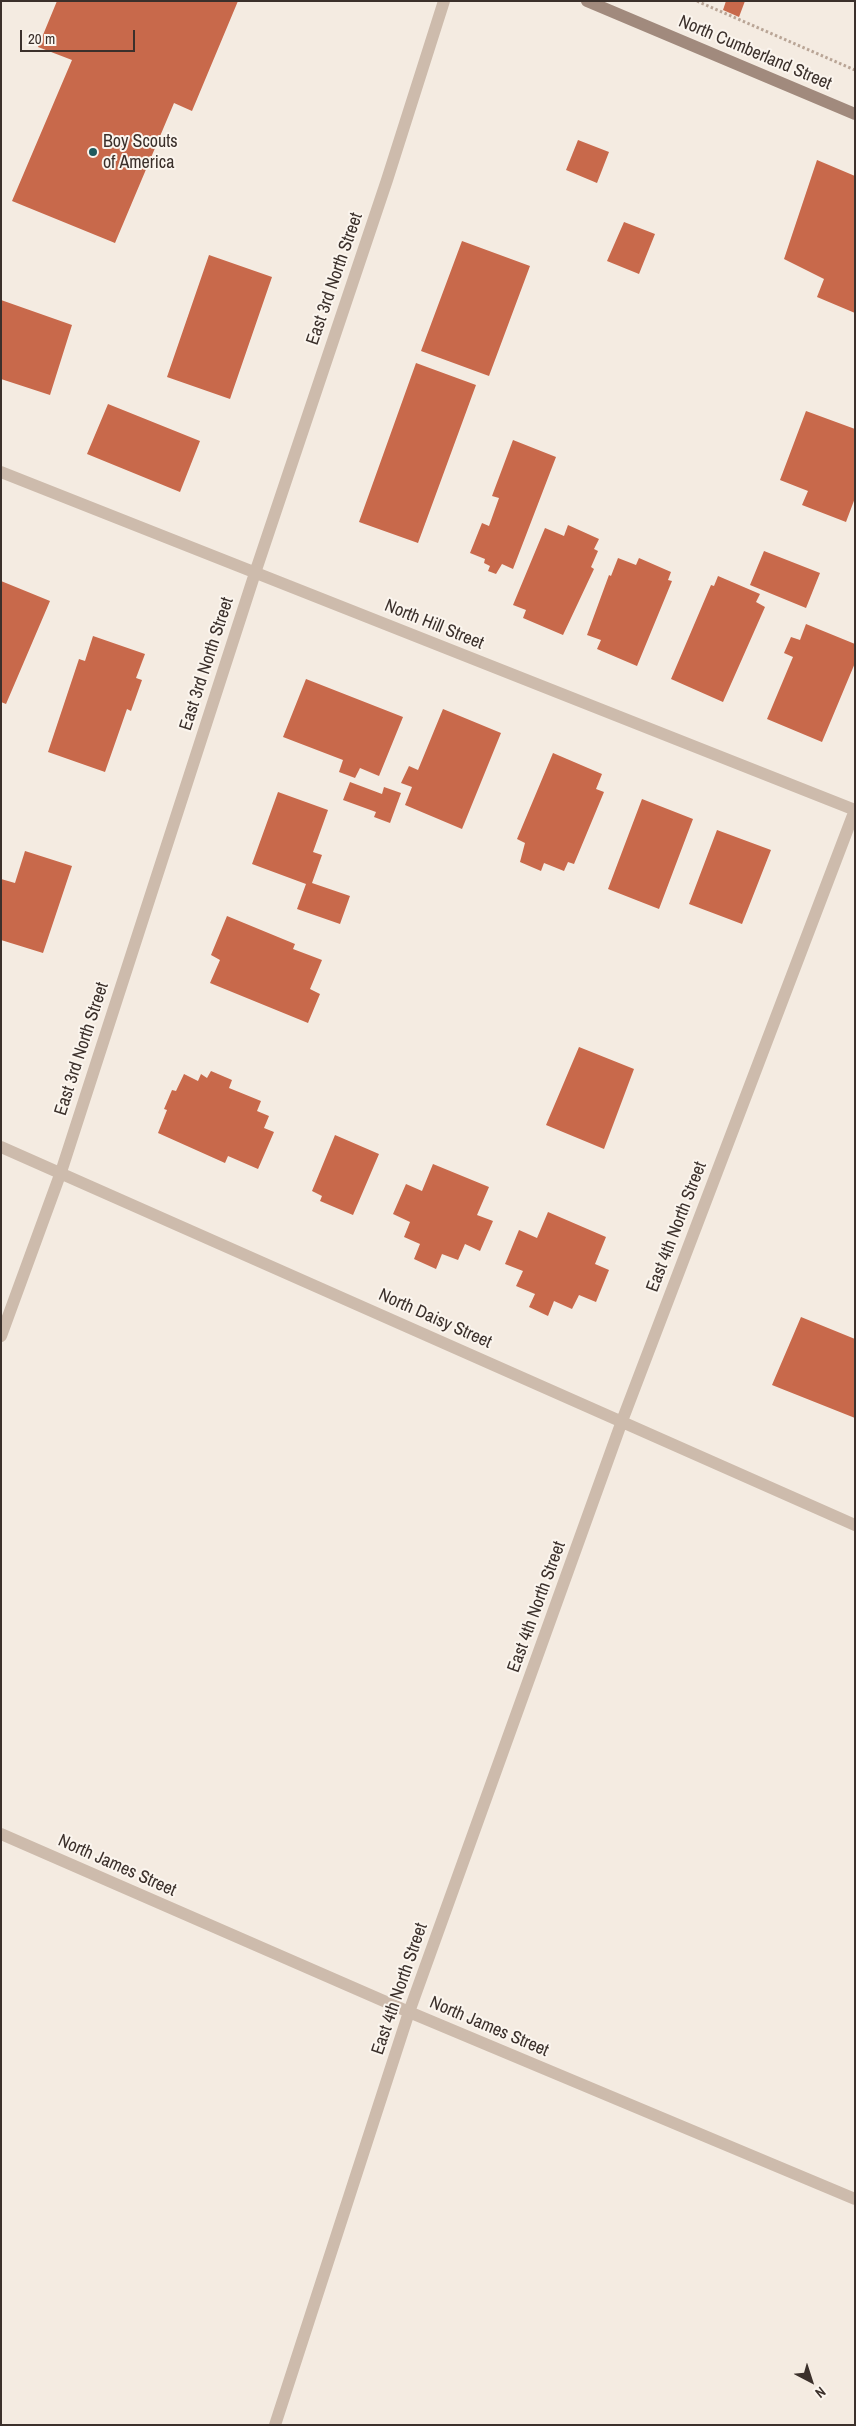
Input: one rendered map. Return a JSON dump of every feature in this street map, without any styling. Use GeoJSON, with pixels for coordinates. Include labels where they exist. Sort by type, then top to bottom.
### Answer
{"type":"FeatureCollection","features":[{"type":"Feature","properties":{"kind":"main road","name":"North Cumberland Street"},"geometry":{"type":"LineString","coordinates":[[587,1],[855,114]]}},
{"type":"Feature","properties":{"kind":"street","name":"East 3rd North Street"},"geometry":{"type":"LineString","coordinates":[[1,1336],[61,1172],[255,573],[387,180],[444,1]]}},
{"type":"Feature","properties":{"kind":"street","name":"North Hill Street"},"geometry":{"type":"LineString","coordinates":[[1,472],[855,810]]}},
{"type":"Feature","properties":{"kind":"street","name":"East 4th North Street"},"geometry":{"type":"LineString","coordinates":[[275,2425],[409,2012],[622,1421],[855,810]]}},
{"type":"Feature","properties":{"kind":"street","name":"North Daisy Street"},"geometry":{"type":"LineString","coordinates":[[1,1146],[855,1525]]}},
{"type":"Feature","properties":{"kind":"street","name":"North James Street"},"geometry":{"type":"LineString","coordinates":[[1,1834],[409,2012],[855,2199]]}},
{"type":"Feature","properties":{"kind":"path"},"geometry":{"type":"LineString","coordinates":[[696,1],[855,70]]}},
{"type":"Feature","properties":{"kind":"building"},"geometry":{"type":"Polygon","coordinates":[[[57,1],[238,1],[192,111],[174,103],[115,243],[12,201],[72,60],[38,47],[57,1]]]}},
{"type":"Feature","properties":{"kind":"building"},"geometry":{"type":"Polygon","coordinates":[[[726,1],[745,1],[739,17],[723,10],[726,1]]]}},
{"type":"Feature","properties":{"kind":"building"},"geometry":{"type":"Polygon","coordinates":[[[578,140],[609,152],[597,183],[566,170],[578,140]]]}},
{"type":"Feature","properties":{"kind":"building"},"geometry":{"type":"Polygon","coordinates":[[[817,160],[855,176],[855,313],[817,297],[824,279],[784,259],[817,160]]]}},
{"type":"Feature","properties":{"kind":"building"},"geometry":{"type":"Polygon","coordinates":[[[624,222],[655,234],[639,274],[607,261],[624,222]]]}},
{"type":"Feature","properties":{"kind":"building"},"geometry":{"type":"Polygon","coordinates":[[[462,241],[530,266],[489,376],[421,351],[462,241]]]}},
{"type":"Feature","properties":{"kind":"building"},"geometry":{"type":"Polygon","coordinates":[[[209,255],[272,277],[230,399],[167,377],[209,255]]]}},
{"type":"Feature","properties":{"kind":"building"},"geometry":{"type":"Polygon","coordinates":[[[1,300],[72,325],[50,395],[1,379],[1,300]]]}},
{"type":"Feature","properties":{"kind":"building"},"geometry":{"type":"Polygon","coordinates":[[[416,363],[476,385],[418,543],[359,522],[416,363]]]}},
{"type":"Feature","properties":{"kind":"building"},"geometry":{"type":"Polygon","coordinates":[[[108,404],[200,441],[180,492],[87,454],[108,404]]]}},
{"type":"Feature","properties":{"kind":"building"},"geometry":{"type":"Polygon","coordinates":[[[806,411],[855,429],[855,498],[846,522],[802,505],[808,491],[780,480],[806,411]]]}},
{"type":"Feature","properties":{"kind":"building"},"geometry":{"type":"Polygon","coordinates":[[[513,440],[556,457],[513,569],[502,564],[496,574],[488,571],[490,566],[484,563],[485,559],[470,553],[482,523],[489,526],[499,498],[492,496],[513,440]]]}},
{"type":"Feature","properties":{"kind":"building"},"geometry":{"type":"Polygon","coordinates":[[[568,525],[599,539],[594,549],[598,551],[591,567],[594,569],[563,635],[523,618],[526,610],[513,605],[545,528],[564,536],[568,525]]]}},
{"type":"Feature","properties":{"kind":"building"},"geometry":{"type":"Polygon","coordinates":[[[764,551],[820,573],[806,608],[750,585],[764,551]]]}},
{"type":"Feature","properties":{"kind":"building"},"geometry":{"type":"Polygon","coordinates":[[[618,558],[636,565],[639,558],[671,572],[668,580],[672,581],[637,666],[597,649],[601,640],[587,635],[609,575],[611,576],[618,558]]]}},
{"type":"Feature","properties":{"kind":"building"},"geometry":{"type":"Polygon","coordinates":[[[718,576],[760,594],[756,602],[765,607],[723,702],[671,679],[711,585],[714,586],[718,576]]]}},
{"type":"Feature","properties":{"kind":"building"},"geometry":{"type":"Polygon","coordinates":[[[1,581],[50,601],[6,704],[1,702],[1,581]]]}},
{"type":"Feature","properties":{"kind":"building"},"geometry":{"type":"Polygon","coordinates":[[[806,624],[855,644],[855,663],[822,742],[767,719],[793,657],[784,653],[791,637],[800,640],[806,624]]]}},
{"type":"Feature","properties":{"kind":"building"},"geometry":{"type":"Polygon","coordinates":[[[93,636],[145,654],[136,678],[142,680],[131,711],[127,709],[105,772],[48,752],[79,659],[85,661],[93,636]]]}},
{"type":"Feature","properties":{"kind":"building"},"geometry":{"type":"Polygon","coordinates":[[[306,679],[403,717],[379,776],[360,768],[355,778],[339,772],[343,760],[283,737],[306,679]]]}},
{"type":"Feature","properties":{"kind":"building"},"geometry":{"type":"Polygon","coordinates":[[[443,709],[501,733],[462,829],[405,805],[412,787],[401,783],[409,766],[418,770],[443,709]]]}},
{"type":"Feature","properties":{"kind":"building"},"geometry":{"type":"Polygon","coordinates":[[[553,753],[602,774],[596,789],[604,792],[574,864],[568,862],[564,871],[544,863],[541,871],[520,862],[525,843],[517,839],[553,753]]]}},
{"type":"Feature","properties":{"kind":"building"},"geometry":{"type":"Polygon","coordinates":[[[350,782],[382,794],[384,787],[401,793],[390,823],[374,817],[376,812],[343,800],[350,782]]]}},
{"type":"Feature","properties":{"kind":"building"},"geometry":{"type":"Polygon","coordinates":[[[278,792],[328,810],[313,852],[322,855],[312,883],[350,896],[340,924],[297,909],[306,884],[252,864],[278,792]]]}},
{"type":"Feature","properties":{"kind":"building"},"geometry":{"type":"Polygon","coordinates":[[[642,799],[693,819],[659,909],[608,889],[642,799]]]}},
{"type":"Feature","properties":{"kind":"building"},"geometry":{"type":"Polygon","coordinates":[[[717,830],[771,850],[742,924],[689,904],[717,830]]]}},
{"type":"Feature","properties":{"kind":"building"},"geometry":{"type":"Polygon","coordinates":[[[25,851],[72,866],[43,953],[1,940],[1,879],[15,883],[25,851]]]}},
{"type":"Feature","properties":{"kind":"building"},"geometry":{"type":"Polygon","coordinates":[[[227,916],[295,944],[293,949],[322,960],[310,989],[320,994],[308,1023],[210,983],[220,960],[211,955],[227,916]]]}},
{"type":"Feature","properties":{"kind":"building"},"geometry":{"type":"Polygon","coordinates":[[[579,1047],[634,1069],[604,1149],[546,1125],[579,1047]]]}},
{"type":"Feature","properties":{"kind":"building"},"geometry":{"type":"Polygon","coordinates":[[[211,1071],[232,1080],[229,1088],[261,1101],[257,1111],[269,1116],[264,1128],[274,1132],[258,1169],[228,1156],[225,1163],[158,1133],[167,1110],[164,1109],[172,1090],[176,1091],[184,1074],[198,1081],[201,1074],[207,1078],[211,1071]]]}},
{"type":"Feature","properties":{"kind":"building"},"geometry":{"type":"Polygon","coordinates":[[[335,1135],[379,1154],[353,1215],[320,1201],[322,1196],[312,1191],[335,1135]]]}},
{"type":"Feature","properties":{"kind":"building"},"geometry":{"type":"Polygon","coordinates":[[[433,1164],[489,1187],[477,1215],[493,1221],[480,1251],[465,1244],[458,1260],[442,1254],[436,1269],[414,1259],[420,1244],[404,1237],[410,1222],[393,1214],[406,1184],[422,1191],[433,1164]]]}},
{"type":"Feature","properties":{"kind":"building"},"geometry":{"type":"Polygon","coordinates":[[[548,1212],[606,1237],[595,1264],[609,1270],[596,1302],[579,1295],[572,1309],[554,1301],[548,1316],[529,1307],[535,1294],[516,1286],[523,1271],[505,1264],[519,1230],[537,1238],[548,1212]]]}},
{"type":"Feature","properties":{"kind":"building"},"geometry":{"type":"Polygon","coordinates":[[[801,1317],[855,1339],[855,1418],[772,1385],[801,1317]]]}},
{"type":"Feature","properties":{"kind":"place","name":"Boy Scouts of America"},"geometry":{"type":"Point","coordinates":[93,152]}}]}
